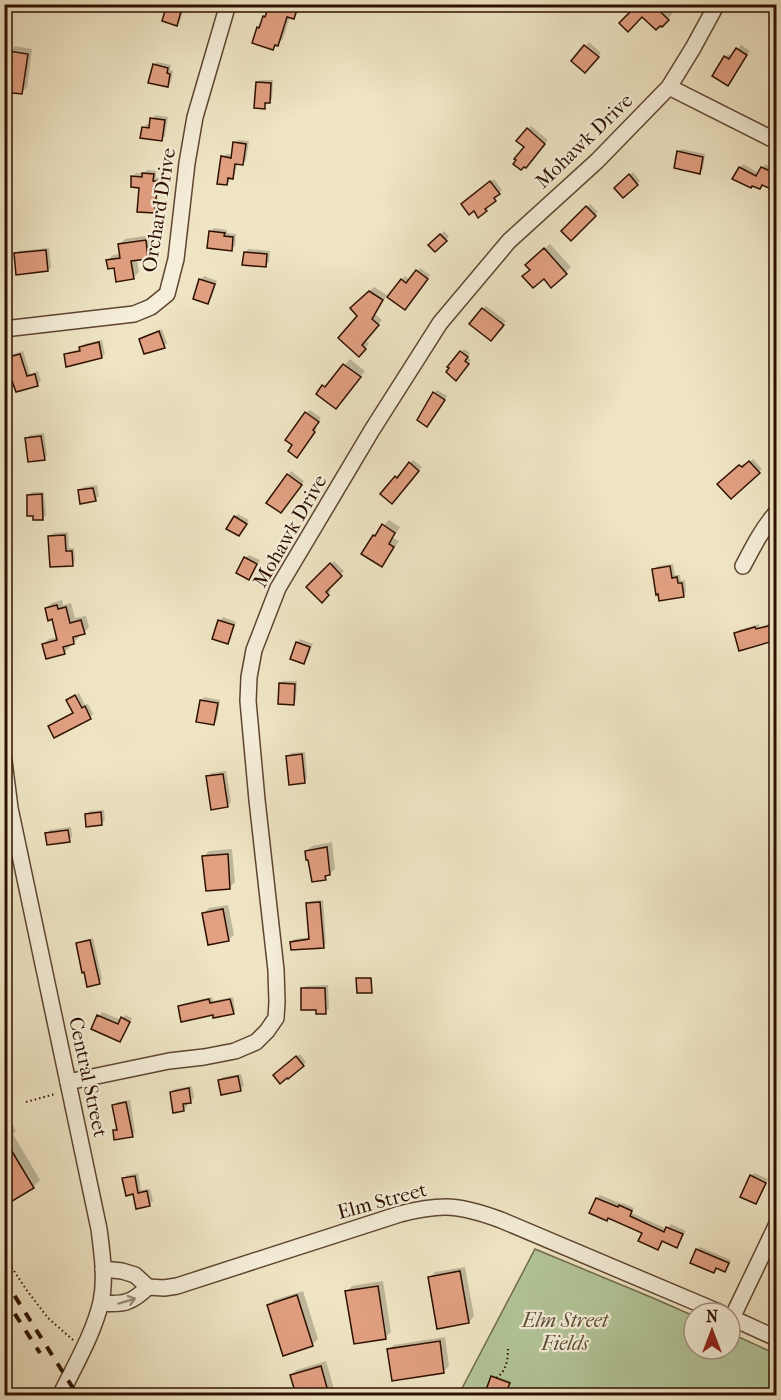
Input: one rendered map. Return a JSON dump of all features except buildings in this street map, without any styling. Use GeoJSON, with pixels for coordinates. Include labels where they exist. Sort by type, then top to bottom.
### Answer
{"type":"FeatureCollection","features":[{"type":"Feature","properties":{"kind":"street","name":"Orchard Drive"},"geometry":{"type":"LineString","coordinates":[[4,329],[134,314],[151,307],[167,294],[176,259],[187,163],[195,117],[228,4]]}},
{"type":"Feature","properties":{"kind":"street","name":"Mohawk Drive"},"geometry":{"type":"LineString","coordinates":[[64,1087],[169,1061],[235,1051],[256,1042],[276,1018],[276,970],[248,701],[249,676],[254,650],[278,588],[372,430],[440,323],[509,241],[597,161],[669,87],[717,4]]}},
{"type":"Feature","properties":{"kind":"street"},"geometry":{"type":"LineString","coordinates":[[669,87],[777,141]]}},
{"type":"Feature","properties":{"kind":"street"},"geometry":{"type":"LineString","coordinates":[[743,566],[758,537],[777,513]]}},
{"type":"Feature","properties":{"kind":"street","name":"Central Street"},"geometry":{"type":"LineString","coordinates":[[4,762],[10,808],[64,1087],[99,1229],[104,1269],[101,1303],[85,1344],[60,1395]]}},
{"type":"Feature","properties":{"kind":"street","name":"Elm Street"},"geometry":{"type":"LineString","coordinates":[[101,1303],[117,1304],[137,1298],[148,1287],[177,1286],[400,1214],[423,1208],[443,1207],[466,1209],[501,1220],[693,1301]]}},
{"type":"Feature","properties":{"kind":"street"},"geometry":{"type":"LineString","coordinates":[[736,1301],[777,1226]]}},
{"type":"Feature","properties":{"kind":"street"},"geometry":{"type":"LineString","coordinates":[[104,1269],[135,1275],[148,1287]]}},
{"type":"Feature","properties":{"kind":"street","name":"Elm Street"},"geometry":{"type":"LineString","coordinates":[[742,1322],[777,1338]]}},
{"type":"Feature","properties":{"kind":"path"},"geometry":{"type":"LineString","coordinates":[[26,1102],[64,1087]]}},
{"type":"Feature","properties":{"kind":"path"},"geometry":{"type":"LineString","coordinates":[[4,1256],[48,1318],[74,1341]]}},
{"type":"Feature","properties":{"kind":"path"},"geometry":{"type":"LineString","coordinates":[[496,1378],[500,1376],[508,1361],[508,1349]]}},
{"type":"Feature","properties":{"kind":"green space","name":"Elm Street Fields"},"geometry":{"type":"Polygon","coordinates":[[[535,1249],[682,1311],[682,1361],[742,1361],[742,1338],[776,1354],[776,1395],[458,1396],[535,1249]]]}},
{"type":"Feature","properties":{"kind":"railway"},"geometry":{"type":"LineString","coordinates":[[4,1279],[78,1396]]}},
{"type":"Feature","properties":{"kind":"railway"},"geometry":{"type":"LineString","coordinates":[[4,1297],[40,1353]]}}]}
